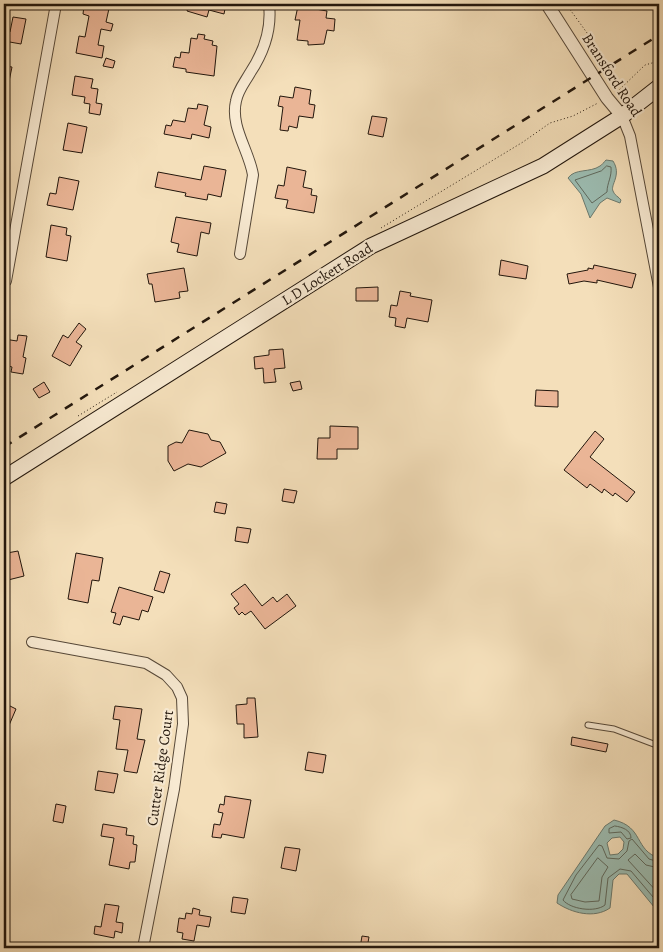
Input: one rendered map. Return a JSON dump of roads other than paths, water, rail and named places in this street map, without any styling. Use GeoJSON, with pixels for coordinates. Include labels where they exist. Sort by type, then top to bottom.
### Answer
{"type":"FeatureCollection","features":[{"type":"Feature","properties":{"kind":"main road","name":"L D Lockett Road"},"geometry":{"type":"LineString","coordinates":[[4,478],[371,246],[543,166],[622,116],[659,87]]}},
{"type":"Feature","properties":{"kind":"street"},"geometry":{"type":"LineString","coordinates":[[6,281],[56,4]]}},
{"type":"Feature","properties":{"kind":"street"},"geometry":{"type":"LineString","coordinates":[[240,254],[253,175],[251,162],[240,136],[235,107],[240,90],[260,58],[265,44],[269,28],[269,4]]}},
{"type":"Feature","properties":{"kind":"street","name":"Bransford Road"},"geometry":{"type":"LineString","coordinates":[[547,4],[607,98],[622,116],[630,136],[659,287]]}},
{"type":"Feature","properties":{"kind":"street","name":"Cutter Ridge Court"},"geometry":{"type":"LineString","coordinates":[[32,642],[146,663],[166,675],[177,687],[182,698],[184,708],[183,724],[174,789],[143,948]]}},
{"type":"Feature","properties":{"kind":"lane"},"geometry":{"type":"LineString","coordinates":[[588,725],[614,729],[659,746]]}},
{"type":"Feature","properties":{"kind":"water"},"geometry":{"type":"Polygon","coordinates":[[[606,160],[613,161],[615,166],[616,175],[613,191],[621,200],[620,203],[607,198],[600,203],[590,218],[581,194],[568,178],[575,173],[601,166],[606,160]]]}},
{"type":"Feature","properties":{"kind":"water"},"geometry":{"type":"Polygon","coordinates":[[[614,820],[624,823],[635,833],[646,850],[659,858],[659,913],[627,874],[619,874],[613,880],[610,908],[604,911],[590,914],[576,912],[557,903],[558,895],[605,826],[614,820]],[[620,837],[612,838],[607,843],[610,855],[618,854],[623,849],[624,842],[620,837]]]}},
{"type":"Feature","properties":{"kind":"railway"},"geometry":{"type":"LineString","coordinates":[[4,447],[659,35]]}}]}
